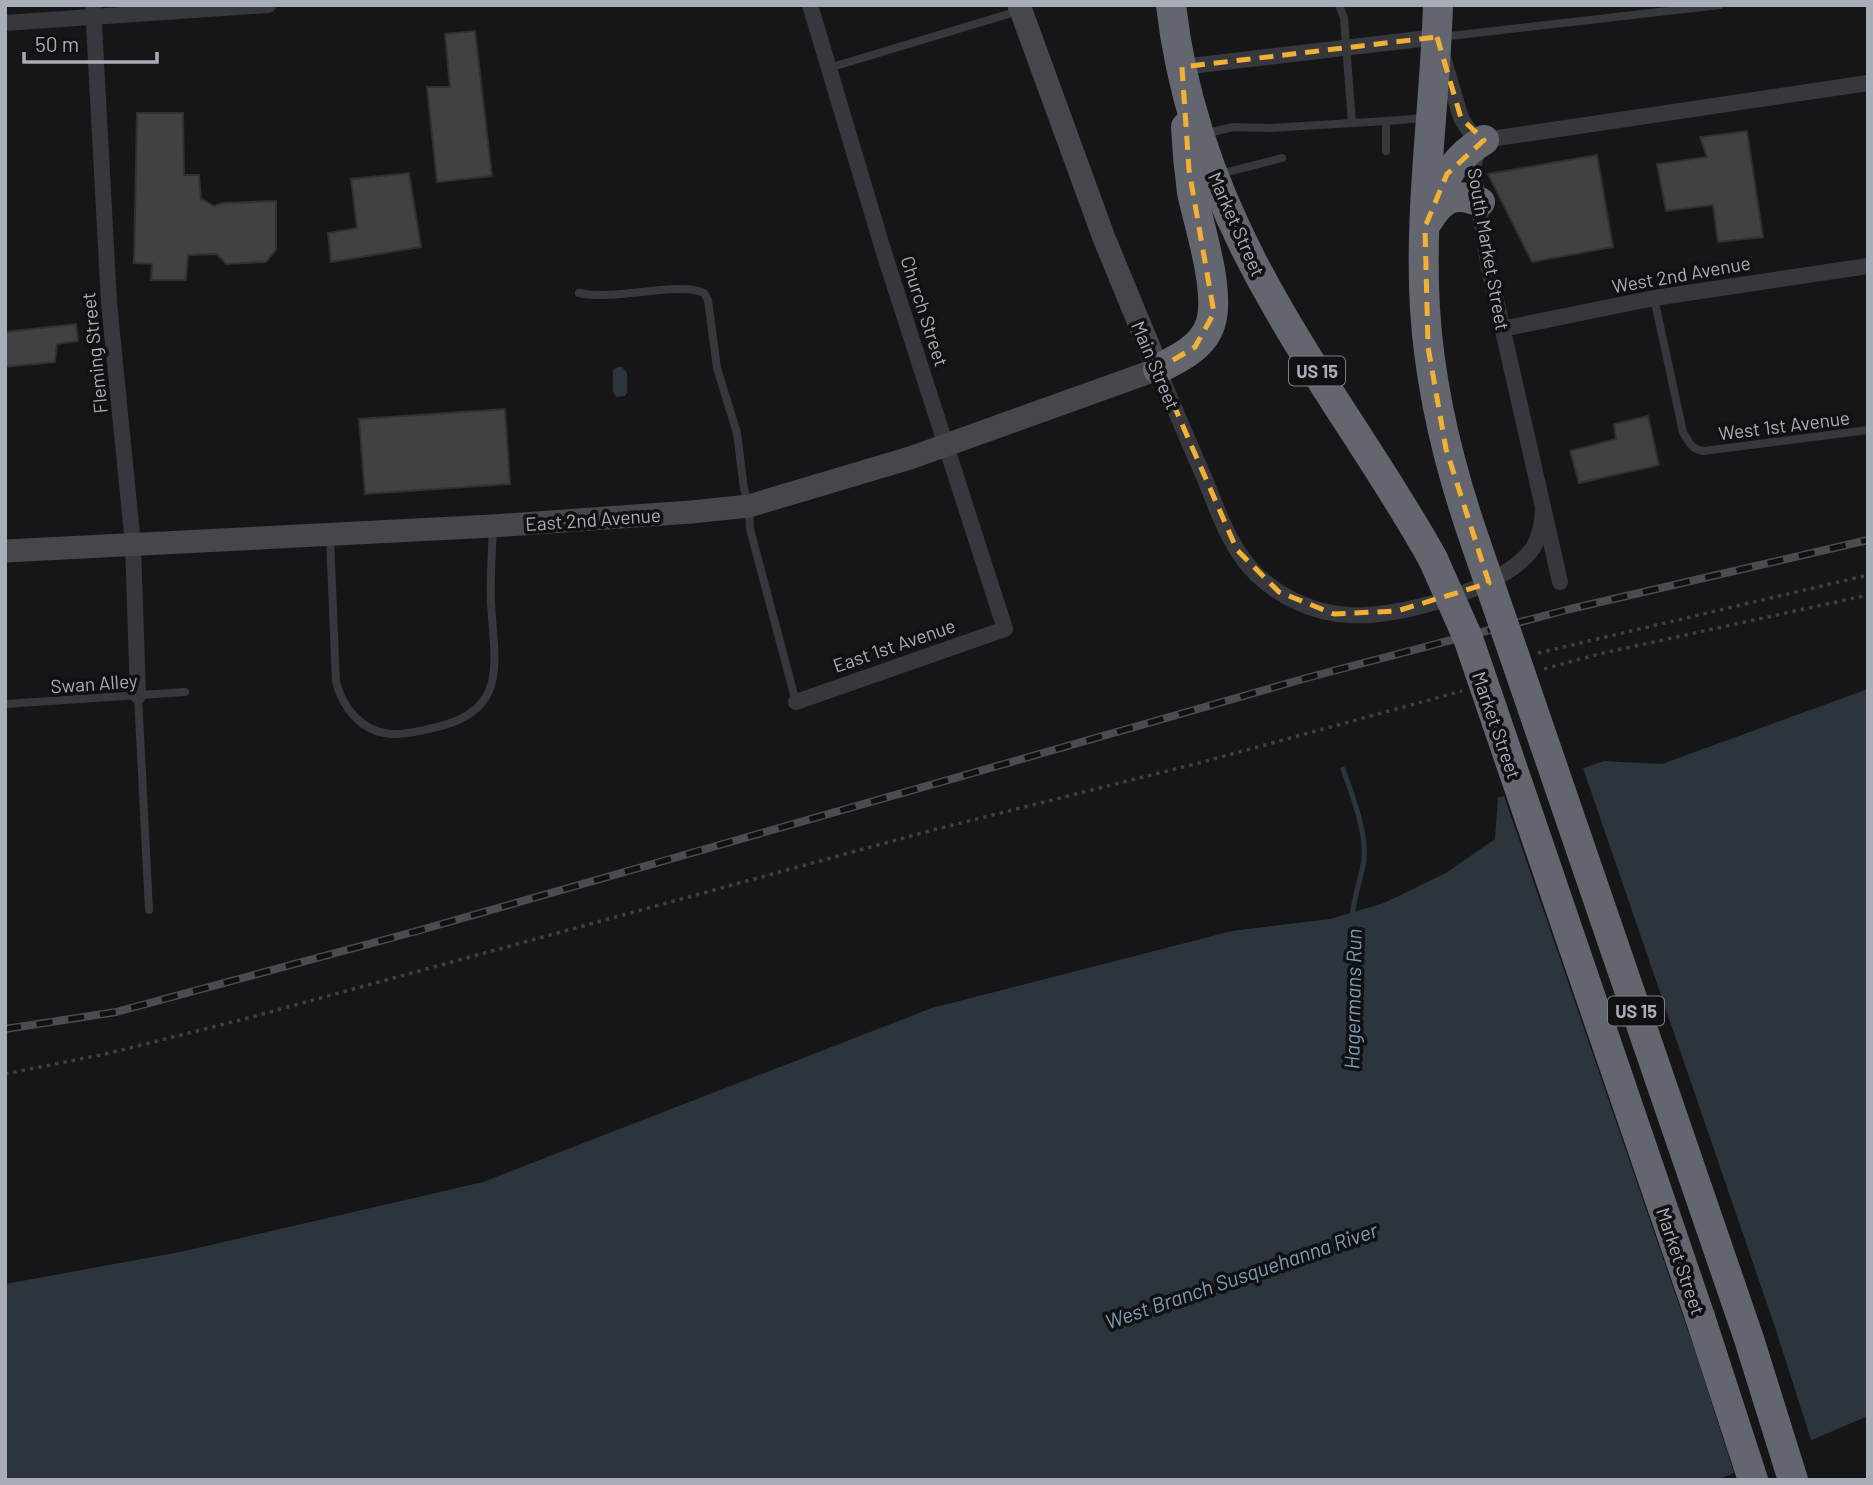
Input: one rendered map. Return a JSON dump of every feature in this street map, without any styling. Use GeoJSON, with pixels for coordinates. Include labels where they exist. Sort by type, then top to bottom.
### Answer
{"type":"FeatureCollection","features":[{"type":"Feature","properties":{"kind":"highway","name":"Market Street"},"geometry":{"type":"LineString","coordinates":[[1171,5],[1182,67],[1200,135],[1242,242],[1277,307],[1412,521],[1433,559],[1468,638],[1705,1330],[1753,1480]]}},
{"type":"Feature","properties":{"kind":"highway","name":"South Market Street"},"geometry":{"type":"LineString","coordinates":[[1437,37],[1438,5]]}},
{"type":"Feature","properties":{"kind":"highway","name":"Market Street"},"geometry":{"type":"LineString","coordinates":[[1437,37],[1424,227],[1425,309],[1433,384],[1455,482],[1744,1326],[1793,1480]]}},
{"type":"Feature","properties":{"kind":"highway"},"geometry":{"type":"LineString","coordinates":[[1158,369],[1195,347],[1208,331],[1214,313],[1213,291],[1189,170],[1182,67]]}},
{"type":"Feature","properties":{"kind":"highway"},"geometry":{"type":"LineString","coordinates":[[1424,227],[1447,174],[1463,154],[1484,140]]}},
{"type":"Feature","properties":{"kind":"highway"},"geometry":{"type":"LineString","coordinates":[[1424,227],[1442,202],[1452,197],[1480,202]]}},
{"type":"Feature","properties":{"kind":"street"},"geometry":{"type":"LineString","coordinates":[[5,23],[93,12],[268,5]]}},
{"type":"Feature","properties":{"kind":"street","name":"Church Street"},"geometry":{"type":"LineString","coordinates":[[810,5],[885,256],[1005,629]]}},
{"type":"Feature","properties":{"kind":"street","name":"Main Street"},"geometry":{"type":"LineString","coordinates":[[1020,8],[1104,238],[1229,536],[1256,573],[1279,592],[1319,610],[1356,615],[1397,611]]}},
{"type":"Feature","properties":{"kind":"street","name":"Fleming Street"},"geometry":{"type":"LineString","coordinates":[[93,12],[109,303],[133,544],[138,696]]}},
{"type":"Feature","properties":{"kind":"street"},"geometry":{"type":"LineString","coordinates":[[1182,67],[1437,37]]}},
{"type":"Feature","properties":{"kind":"street","name":"South Market Street"},"geometry":{"type":"LineString","coordinates":[[1437,37],[1461,118],[1470,132],[1484,140],[1478,146],[1473,160],[1489,269],[1560,582]]}},
{"type":"Feature","properties":{"kind":"street"},"geometry":{"type":"LineString","coordinates":[[1484,140],[1868,83]]}},
{"type":"Feature","properties":{"kind":"street","name":"West 2nd Avenue"},"geometry":{"type":"LineString","coordinates":[[1502,329],[1654,298],[1868,266]]}},
{"type":"Feature","properties":{"kind":"street","name":"East 2nd Avenue"},"geometry":{"type":"LineString","coordinates":[[5,551],[493,526],[749,506],[910,458],[1158,369]]}},
{"type":"Feature","properties":{"kind":"street","name":"South Market Street"},"geometry":{"type":"LineString","coordinates":[[1397,611],[1457,595],[1503,574],[1528,555],[1535,545],[1542,523],[1543,507]]}},
{"type":"Feature","properties":{"kind":"street","name":"East 1st Avenue"},"geometry":{"type":"LineString","coordinates":[[796,702],[1005,629]]}},
{"type":"Feature","properties":{"kind":"lane"},"geometry":{"type":"LineString","coordinates":[[1339,5],[1344,18],[1352,123]]}},
{"type":"Feature","properties":{"kind":"lane"},"geometry":{"type":"LineString","coordinates":[[1437,37],[1720,5]]}},
{"type":"Feature","properties":{"kind":"lane"},"geometry":{"type":"LineString","coordinates":[[829,68],[1020,8]]}},
{"type":"Feature","properties":{"kind":"lane"},"geometry":{"type":"LineString","coordinates":[[1200,135],[1233,127],[1269,128],[1432,117]]}},
{"type":"Feature","properties":{"kind":"lane"},"geometry":{"type":"LineString","coordinates":[[1386,121],[1386,151]]}},
{"type":"Feature","properties":{"kind":"lane"},"geometry":{"type":"LineString","coordinates":[[1214,175],[1282,158]]}},
{"type":"Feature","properties":{"kind":"lane"},"geometry":{"type":"LineString","coordinates":[[579,293],[591,296],[620,296],[688,289],[704,293],[708,300],[712,347],[737,433],[750,529],[796,702]]}},
{"type":"Feature","properties":{"kind":"lane","name":"West 1st Avenue"},"geometry":{"type":"LineString","coordinates":[[1654,298],[1673,392],[1683,432],[1691,447],[1703,451],[1868,430]]}},
{"type":"Feature","properties":{"kind":"lane"},"geometry":{"type":"LineString","coordinates":[[330,534],[339,693],[345,706],[357,719],[376,730],[393,734],[458,722],[472,713],[492,686],[494,667],[490,583],[493,526]]}},
{"type":"Feature","properties":{"kind":"lane","name":"Swan Alley"},"geometry":{"type":"LineString","coordinates":[[5,704],[185,692]]}},
{"type":"Feature","properties":{"kind":"lane"},"geometry":{"type":"LineString","coordinates":[[138,696],[149,910]]}},
{"type":"Feature","properties":{"kind":"path"},"geometry":{"type":"LineString","coordinates":[[1538,653],[1868,575]]}},
{"type":"Feature","properties":{"kind":"path"},"geometry":{"type":"LineString","coordinates":[[1532,672],[1599,654],[1868,595]]}},
{"type":"Feature","properties":{"kind":"path"},"geometry":{"type":"LineString","coordinates":[[5,1074],[110,1053],[244,1019],[929,831],[1199,763],[1464,690]]}},
{"type":"Feature","properties":{"kind":"highlighted area"},"geometry":{"type":"Polygon","coordinates":[[[1437,37],[1461,118],[1484,140],[1447,174],[1425,227],[1428,347],[1446,449],[1489,583],[1397,611],[1334,614],[1279,592],[1237,550],[1158,369],[1195,347],[1214,313],[1189,170],[1182,67],[1437,37]]]}},
{"type":"Feature","properties":{"kind":"water"},"geometry":{"type":"Polygon","coordinates":[[[622,367],[627,373],[627,393],[625,396],[616,397],[613,392],[613,370],[622,367]]]}},
{"type":"Feature","properties":{"kind":"water","name":"West Branch Susquehanna River"},"geometry":{"type":"Polygon","coordinates":[[[1868,689],[1868,1416],[1717,1480],[5,1480],[5,1284],[180,1252],[483,1182],[932,1008],[1232,931],[1330,919],[1384,903],[1446,873],[1495,839],[1498,798],[1604,761],[1662,764],[1868,689]]]}},
{"type":"Feature","properties":{"kind":"pier"},"geometry":{"type":"Polygon","coordinates":[[[1582,765],[1776,1330],[1812,1443],[1735,1476],[1697,1357],[1503,793],[1582,765]]]}},
{"type":"Feature","properties":{"kind":"building"},"geometry":{"type":"Polygon","coordinates":[[[475,31],[492,176],[437,182],[427,87],[450,87],[445,34],[475,31]]]}},
{"type":"Feature","properties":{"kind":"building"},"geometry":{"type":"Polygon","coordinates":[[[137,113],[183,113],[184,175],[199,175],[201,199],[214,206],[223,203],[276,201],[276,250],[266,262],[226,264],[217,254],[188,255],[186,280],[151,280],[152,264],[134,263],[137,113]]]}},
{"type":"Feature","properties":{"kind":"building"},"geometry":{"type":"Polygon","coordinates":[[[1747,131],[1763,237],[1718,242],[1713,205],[1666,211],[1657,164],[1707,157],[1700,137],[1747,131]]]}},
{"type":"Feature","properties":{"kind":"building"},"geometry":{"type":"Polygon","coordinates":[[[1597,155],[1613,247],[1532,262],[1488,174],[1597,155]]]}},
{"type":"Feature","properties":{"kind":"building"},"geometry":{"type":"Polygon","coordinates":[[[409,173],[421,247],[331,262],[328,233],[357,228],[351,179],[409,173]]]}},
{"type":"Feature","properties":{"kind":"building"},"geometry":{"type":"Polygon","coordinates":[[[76,324],[78,341],[57,344],[55,362],[5,367],[5,332],[76,324]]]}},
{"type":"Feature","properties":{"kind":"building"},"geometry":{"type":"Polygon","coordinates":[[[505,409],[510,484],[365,494],[359,419],[505,409]]]}},
{"type":"Feature","properties":{"kind":"building"},"geometry":{"type":"Polygon","coordinates":[[[1648,416],[1659,465],[1579,483],[1570,451],[1616,439],[1614,424],[1648,416]]]}},
{"type":"Feature","properties":{"kind":"waterway","name":"Hagermans Run"},"geometry":{"type":"LineString","coordinates":[[1343,769],[1358,814],[1364,849],[1352,919]]}},
{"type":"Feature","properties":{"kind":"railway"},"geometry":{"type":"LineString","coordinates":[[5,1029],[116,1012],[417,931],[1310,677],[1570,609],[1868,540]]}}]}
